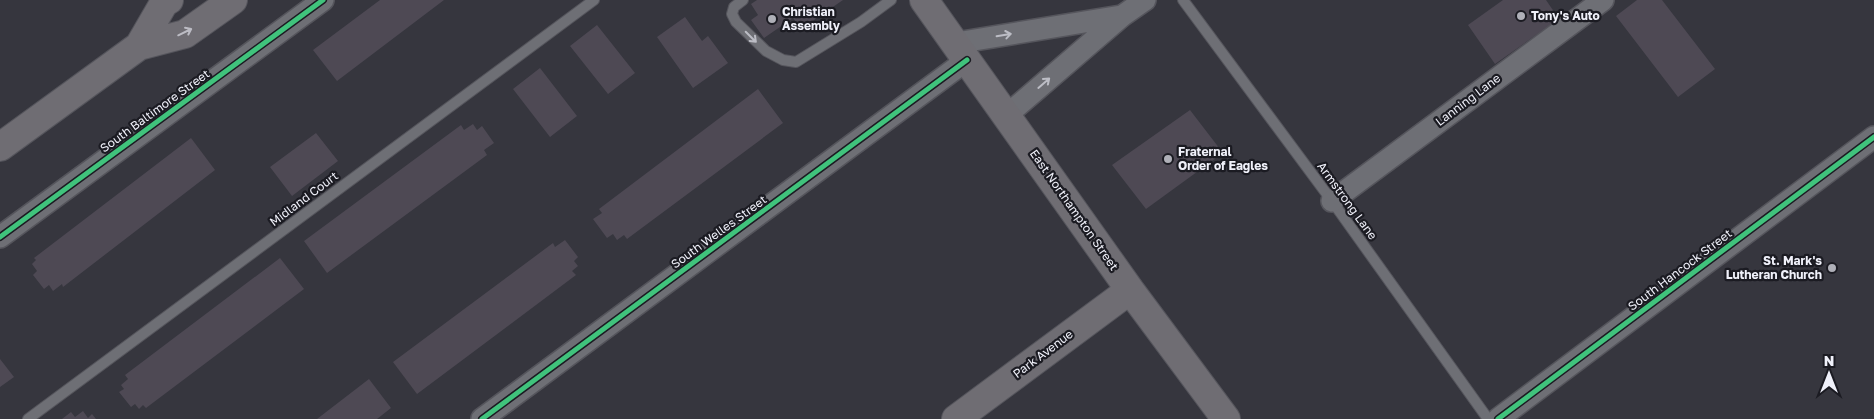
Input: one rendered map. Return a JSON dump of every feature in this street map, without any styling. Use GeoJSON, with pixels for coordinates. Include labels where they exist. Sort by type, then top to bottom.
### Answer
{"type":"FeatureCollection","features":[{"type":"Feature","properties":{"kind":"main road"},"geometry":{"type":"LineString","coordinates":[[139,46],[164,3],[169,0]]}},
{"type":"Feature","properties":{"kind":"main road"},"geometry":{"type":"LineString","coordinates":[[0,146],[139,46],[186,34],[233,0]]}},
{"type":"Feature","properties":{"kind":"main road","name":"East Northampton Street"},"geometry":{"type":"LineString","coordinates":[[924,0],[1130,290],[1226,419]]}},
{"type":"Feature","properties":{"kind":"main road","name":"Park Avenue"},"geometry":{"type":"LineString","coordinates":[[956,419],[1130,290]]}},
{"type":"Feature","properties":{"kind":"street","name":"South Baltimore Street"},"geometry":{"type":"LineString","coordinates":[[0,237],[323,0]]}},
{"type":"Feature","properties":{"kind":"street"},"geometry":{"type":"LineString","coordinates":[[1007,115],[1122,16],[1145,0]]}},
{"type":"Feature","properties":{"kind":"street","name":"Lanning Lane"},"geometry":{"type":"LineString","coordinates":[[1332,201],[1603,0]]}},
{"type":"Feature","properties":{"kind":"street"},"geometry":{"type":"LineString","coordinates":[[962,52],[1122,16]]}},
{"type":"Feature","properties":{"kind":"street","name":"South Welles Street"},"geometry":{"type":"LineString","coordinates":[[482,419],[962,52]]}},
{"type":"Feature","properties":{"kind":"street","name":"South Hancock Street"},"geometry":{"type":"LineString","coordinates":[[1498,419],[1874,137]]}},
{"type":"Feature","properties":{"kind":"lane","name":"Midland Court"},"geometry":{"type":"LineString","coordinates":[[28,419],[594,0]]}},
{"type":"Feature","properties":{"kind":"lane"},"geometry":{"type":"LineString","coordinates":[[743,0],[734,7],[732,14],[736,22],[766,51],[783,60],[796,62],[861,22],[891,0]]}},
{"type":"Feature","properties":{"kind":"lane","name":"Armstrong Lane"},"geometry":{"type":"LineString","coordinates":[[1183,0],[1332,201],[1488,419]]}},
{"type":"Feature","properties":{"kind":"building"},"geometry":{"type":"Polygon","coordinates":[[[380,0],[444,0],[337,81],[313,50],[380,0]]]}},
{"type":"Feature","properties":{"kind":"building","name":"Christian Assembly"},"geometry":{"type":"Polygon","coordinates":[[[757,0],[843,0],[801,29],[793,18],[764,38],[751,20],[758,15],[751,4],[757,0]]]}},
{"type":"Feature","properties":{"kind":"building"},"geometry":{"type":"Polygon","coordinates":[[[1503,0],[1546,0],[1559,19],[1495,64],[1468,25],[1503,0]]]}},
{"type":"Feature","properties":{"kind":"building"},"geometry":{"type":"Polygon","coordinates":[[[1637,0],[1662,0],[1715,69],[1678,97],[1616,16],[1637,0]]]}},
{"type":"Feature","properties":{"kind":"building"},"geometry":{"type":"Polygon","coordinates":[[[685,17],[702,41],[708,36],[728,63],[693,88],[657,37],[685,17]]]}},
{"type":"Feature","properties":{"kind":"building"},"geometry":{"type":"Polygon","coordinates":[[[597,25],[635,73],[608,94],[570,46],[597,25]]]}},
{"type":"Feature","properties":{"kind":"building"},"geometry":{"type":"Polygon","coordinates":[[[540,68],[577,116],[550,137],[513,89],[540,68]]]}},
{"type":"Feature","properties":{"kind":"building"},"geometry":{"type":"Polygon","coordinates":[[[758,89],[783,123],[627,239],[624,235],[617,240],[613,234],[607,238],[593,219],[602,213],[599,209],[758,89]]]}},
{"type":"Feature","properties":{"kind":"building","name":"Fraternal Order of Eagles"},"geometry":{"type":"Polygon","coordinates":[[[1190,110],[1223,153],[1146,209],[1112,165],[1190,110]]]}},
{"type":"Feature","properties":{"kind":"building"},"geometry":{"type":"Polygon","coordinates":[[[473,124],[477,130],[482,126],[494,143],[484,150],[487,155],[327,273],[304,241],[461,125],[464,130],[473,124]]]}},
{"type":"Feature","properties":{"kind":"building"},"geometry":{"type":"Polygon","coordinates":[[[316,133],[338,161],[292,196],[270,167],[316,133]]]}},
{"type":"Feature","properties":{"kind":"building"},"geometry":{"type":"Polygon","coordinates":[[[191,138],[215,170],[63,287],[62,284],[53,291],[49,285],[44,289],[33,275],[37,271],[32,264],[36,260],[34,258],[191,138]]]}},
{"type":"Feature","properties":{"kind":"building"},"geometry":{"type":"Polygon","coordinates":[[[565,240],[578,257],[574,261],[578,266],[572,271],[576,275],[417,394],[393,362],[553,243],[555,247],[565,240]]]}},
{"type":"Feature","properties":{"kind":"building"},"geometry":{"type":"Polygon","coordinates":[[[280,258],[304,289],[146,408],[143,405],[139,409],[135,404],[131,407],[119,392],[124,389],[121,385],[128,379],[125,375],[280,258]]]}},
{"type":"Feature","properties":{"kind":"building"},"geometry":{"type":"Polygon","coordinates":[[[0,359],[14,377],[0,387],[0,359]]]}},
{"type":"Feature","properties":{"kind":"building"},"geometry":{"type":"Polygon","coordinates":[[[369,379],[391,408],[377,419],[317,419],[369,379]]]}},
{"type":"Feature","properties":{"kind":"building"},"geometry":{"type":"Polygon","coordinates":[[[83,411],[88,418],[92,414],[96,419],[62,419],[71,412],[75,417],[83,411]]]}},
{"type":"Feature","properties":{"kind":"cycle path"},"geometry":{"type":"LineString","coordinates":[[0,237],[323,0]]}},
{"type":"Feature","properties":{"kind":"cycle path"},"geometry":{"type":"LineString","coordinates":[[482,419],[967,60]]}},
{"type":"Feature","properties":{"kind":"cycle path"},"geometry":{"type":"LineString","coordinates":[[1498,419],[1874,137]]}},
{"type":"Feature","properties":{"kind":"place","name":"Tony's Auto"},"geometry":{"type":"Point","coordinates":[1521,16]}},
{"type":"Feature","properties":{"kind":"place","name":"Christian Assembly"},"geometry":{"type":"Point","coordinates":[772,19]}},
{"type":"Feature","properties":{"kind":"place","name":"Fraternal Order of Eagles"},"geometry":{"type":"Point","coordinates":[1168,159]}},
{"type":"Feature","properties":{"kind":"place","name":"St. Mark's Lutheran Church"},"geometry":{"type":"Point","coordinates":[1832,268]}}]}
